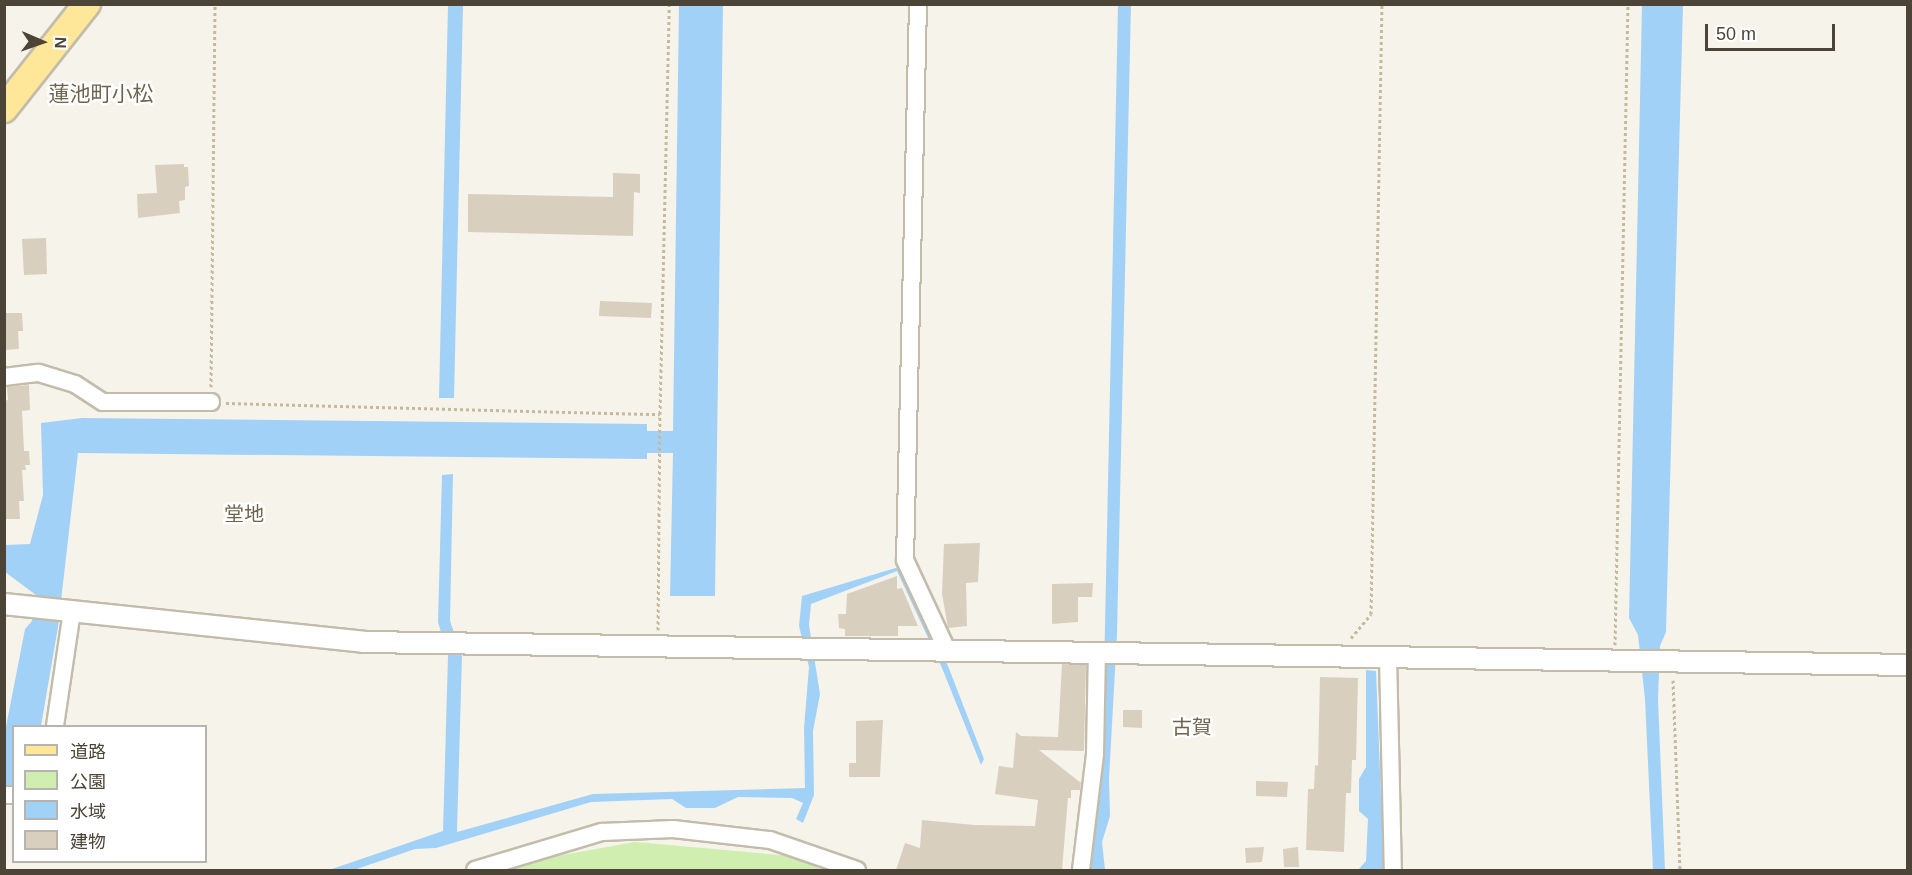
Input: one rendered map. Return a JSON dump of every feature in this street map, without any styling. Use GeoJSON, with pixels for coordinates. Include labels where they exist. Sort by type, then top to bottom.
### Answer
{"type":"FeatureCollection","features":[{"type":"Feature","properties":{"kind":"main road"},"geometry":{"type":"LineString","coordinates":[[4,109],[87,4]]}},
{"type":"Feature","properties":{"kind":"street"},"geometry":{"type":"LineString","coordinates":[[918,4],[905,560],[940,650]]}},
{"type":"Feature","properties":{"kind":"street"},"geometry":{"type":"LineString","coordinates":[[4,377],[39,373],[75,384],[103,402],[211,402]]}},
{"type":"Feature","properties":{"kind":"street"},"geometry":{"type":"LineString","coordinates":[[4,604],[363,642],[1908,665]]}},
{"type":"Feature","properties":{"kind":"street"},"geometry":{"type":"LineString","coordinates":[[55,725],[68,611]]}},
{"type":"Feature","properties":{"kind":"street"},"geometry":{"type":"LineString","coordinates":[[1081,870],[1095,754],[1100,652]]}},
{"type":"Feature","properties":{"kind":"street"},"geometry":{"type":"LineString","coordinates":[[1388,656],[1393,870]]}},
{"type":"Feature","properties":{"kind":"street"},"geometry":{"type":"LineString","coordinates":[[475,870],[602,832],[673,829],[770,840],[857,870]]}},
{"type":"Feature","properties":{"kind":"path"},"geometry":{"type":"LineString","coordinates":[[215,4],[211,402],[660,414]]}},
{"type":"Feature","properties":{"kind":"path"},"geometry":{"type":"LineString","coordinates":[[658,647],[660,414],[669,4]]}},
{"type":"Feature","properties":{"kind":"path"},"geometry":{"type":"LineString","coordinates":[[1348,655],[1350,639],[1371,614],[1382,4]]}},
{"type":"Feature","properties":{"kind":"path"},"geometry":{"type":"LineString","coordinates":[[1615,659],[1628,4]]}},
{"type":"Feature","properties":{"kind":"path"},"geometry":{"type":"LineString","coordinates":[[1667,660],[1680,870]]}},
{"type":"Feature","properties":{"kind":"green space"},"geometry":{"type":"Polygon","coordinates":[[[635,842],[791,856],[823,870],[505,870],[535,860],[635,842]]]}},
{"type":"Feature","properties":{"kind":"water"},"geometry":{"type":"Polygon","coordinates":[[[1131,4],[1117,634],[1109,779],[1110,816],[1102,842],[1105,870],[1089,870],[1102,769],[1118,5],[1131,4]]]}},
{"type":"Feature","properties":{"kind":"water"},"geometry":{"type":"Polygon","coordinates":[[[448,5],[463,5],[454,398],[439,398],[448,5]]]}},
{"type":"Feature","properties":{"kind":"water"},"geometry":{"type":"Polygon","coordinates":[[[679,5],[723,5],[715,596],[670,596],[673,453],[647,453],[647,459],[78,453],[58,627],[41,725],[12,725],[12,788],[5,788],[5,732],[25,629],[32,621],[36,595],[5,572],[5,545],[30,544],[43,495],[41,423],[82,418],[647,424],[647,431],[673,431],[679,5]]]}},
{"type":"Feature","properties":{"kind":"water"},"geometry":{"type":"Polygon","coordinates":[[[1642,5],[1683,5],[1666,632],[1660,646],[1658,699],[1665,870],[1653,870],[1645,699],[1638,635],[1629,618],[1642,5]]]}},
{"type":"Feature","properties":{"kind":"water"},"geometry":{"type":"Polygon","coordinates":[[[453,474],[450,621],[462,656],[457,832],[593,794],[805,788],[804,728],[809,667],[799,626],[802,596],[899,567],[948,666],[984,759],[981,765],[942,668],[897,571],[811,604],[809,625],[820,694],[813,731],[814,795],[803,823],[796,819],[803,803],[792,798],[738,797],[715,808],[686,808],[672,799],[591,802],[436,848],[415,849],[354,870],[329,870],[443,831],[448,656],[438,622],[442,475],[453,474]]]}},
{"type":"Feature","properties":{"kind":"water"},"geometry":{"type":"Polygon","coordinates":[[[1366,670],[1376,671],[1384,870],[1358,870],[1366,861],[1368,819],[1359,811],[1359,779],[1366,767],[1366,670]]]}},
{"type":"Feature","properties":{"kind":"building"},"geometry":{"type":"Polygon","coordinates":[[[184,164],[184,167],[188,167],[189,186],[185,187],[185,200],[179,201],[180,213],[138,218],[137,194],[157,193],[155,165],[184,164]]]}},
{"type":"Feature","properties":{"kind":"building"},"geometry":{"type":"Polygon","coordinates":[[[613,173],[640,174],[640,193],[634,192],[633,236],[468,232],[468,194],[613,197],[613,173]]]}},
{"type":"Feature","properties":{"kind":"building"},"geometry":{"type":"Polygon","coordinates":[[[46,238],[47,274],[24,275],[22,239],[46,238]]]}},
{"type":"Feature","properties":{"kind":"building"},"geometry":{"type":"Polygon","coordinates":[[[600,301],[652,303],[651,318],[599,316],[600,301]]]}},
{"type":"Feature","properties":{"kind":"building"},"geometry":{"type":"Polygon","coordinates":[[[6,313],[22,313],[23,331],[18,331],[19,349],[4,350],[6,313]]]}},
{"type":"Feature","properties":{"kind":"building"},"geometry":{"type":"Polygon","coordinates":[[[29,385],[30,410],[22,411],[24,451],[29,451],[30,465],[25,465],[26,470],[22,470],[24,501],[19,501],[20,519],[4,519],[4,401],[8,400],[7,387],[29,385]]]}},
{"type":"Feature","properties":{"kind":"building"},"geometry":{"type":"Polygon","coordinates":[[[980,543],[978,582],[966,583],[967,626],[948,628],[942,594],[944,544],[980,543]]]}},
{"type":"Feature","properties":{"kind":"building"},"geometry":{"type":"Polygon","coordinates":[[[897,576],[897,589],[902,588],[918,626],[898,626],[898,636],[845,636],[845,629],[839,628],[838,614],[846,614],[847,594],[897,576]]]}},
{"type":"Feature","properties":{"kind":"building"},"geometry":{"type":"Polygon","coordinates":[[[1093,583],[1092,597],[1078,597],[1078,622],[1052,624],[1052,584],[1093,583]]]}},
{"type":"Feature","properties":{"kind":"building"},"geometry":{"type":"Polygon","coordinates":[[[1062,664],[1086,665],[1084,751],[1039,750],[1081,783],[1080,790],[1071,790],[1071,798],[1068,798],[1062,870],[896,870],[905,843],[920,848],[922,820],[974,825],[1035,826],[1038,800],[995,794],[999,766],[1013,768],[1016,732],[1021,736],[1058,737],[1062,664]]]}},
{"type":"Feature","properties":{"kind":"building"},"geometry":{"type":"Polygon","coordinates":[[[1320,677],[1358,678],[1356,760],[1352,760],[1351,793],[1346,793],[1344,852],[1306,850],[1308,789],[1314,789],[1315,765],[1318,766],[1320,677]]]}},
{"type":"Feature","properties":{"kind":"building"},"geometry":{"type":"Polygon","coordinates":[[[1123,710],[1142,710],[1142,728],[1123,727],[1123,710]]]}},
{"type":"Feature","properties":{"kind":"building"},"geometry":{"type":"Polygon","coordinates":[[[883,720],[880,777],[849,777],[849,763],[856,763],[856,721],[883,720]]]}},
{"type":"Feature","properties":{"kind":"building"},"geometry":{"type":"Polygon","coordinates":[[[1256,781],[1288,782],[1287,797],[1256,796],[1256,781]]]}},
{"type":"Feature","properties":{"kind":"building"},"geometry":{"type":"Polygon","coordinates":[[[1264,847],[1262,862],[1246,863],[1245,848],[1264,847]]]}},
{"type":"Feature","properties":{"kind":"building"},"geometry":{"type":"Polygon","coordinates":[[[1298,847],[1299,867],[1284,867],[1283,849],[1298,847]]]}},
{"type":"Feature","properties":{"kind":"district","name":"蓮池町小松"},"geometry":{"type":"Point","coordinates":[101,94]}},
{"type":"Feature","properties":{"kind":"district","name":"堂地"},"geometry":{"type":"Point","coordinates":[244,514]}},
{"type":"Feature","properties":{"kind":"district","name":"古賀"},"geometry":{"type":"Point","coordinates":[1192,727]}}]}
